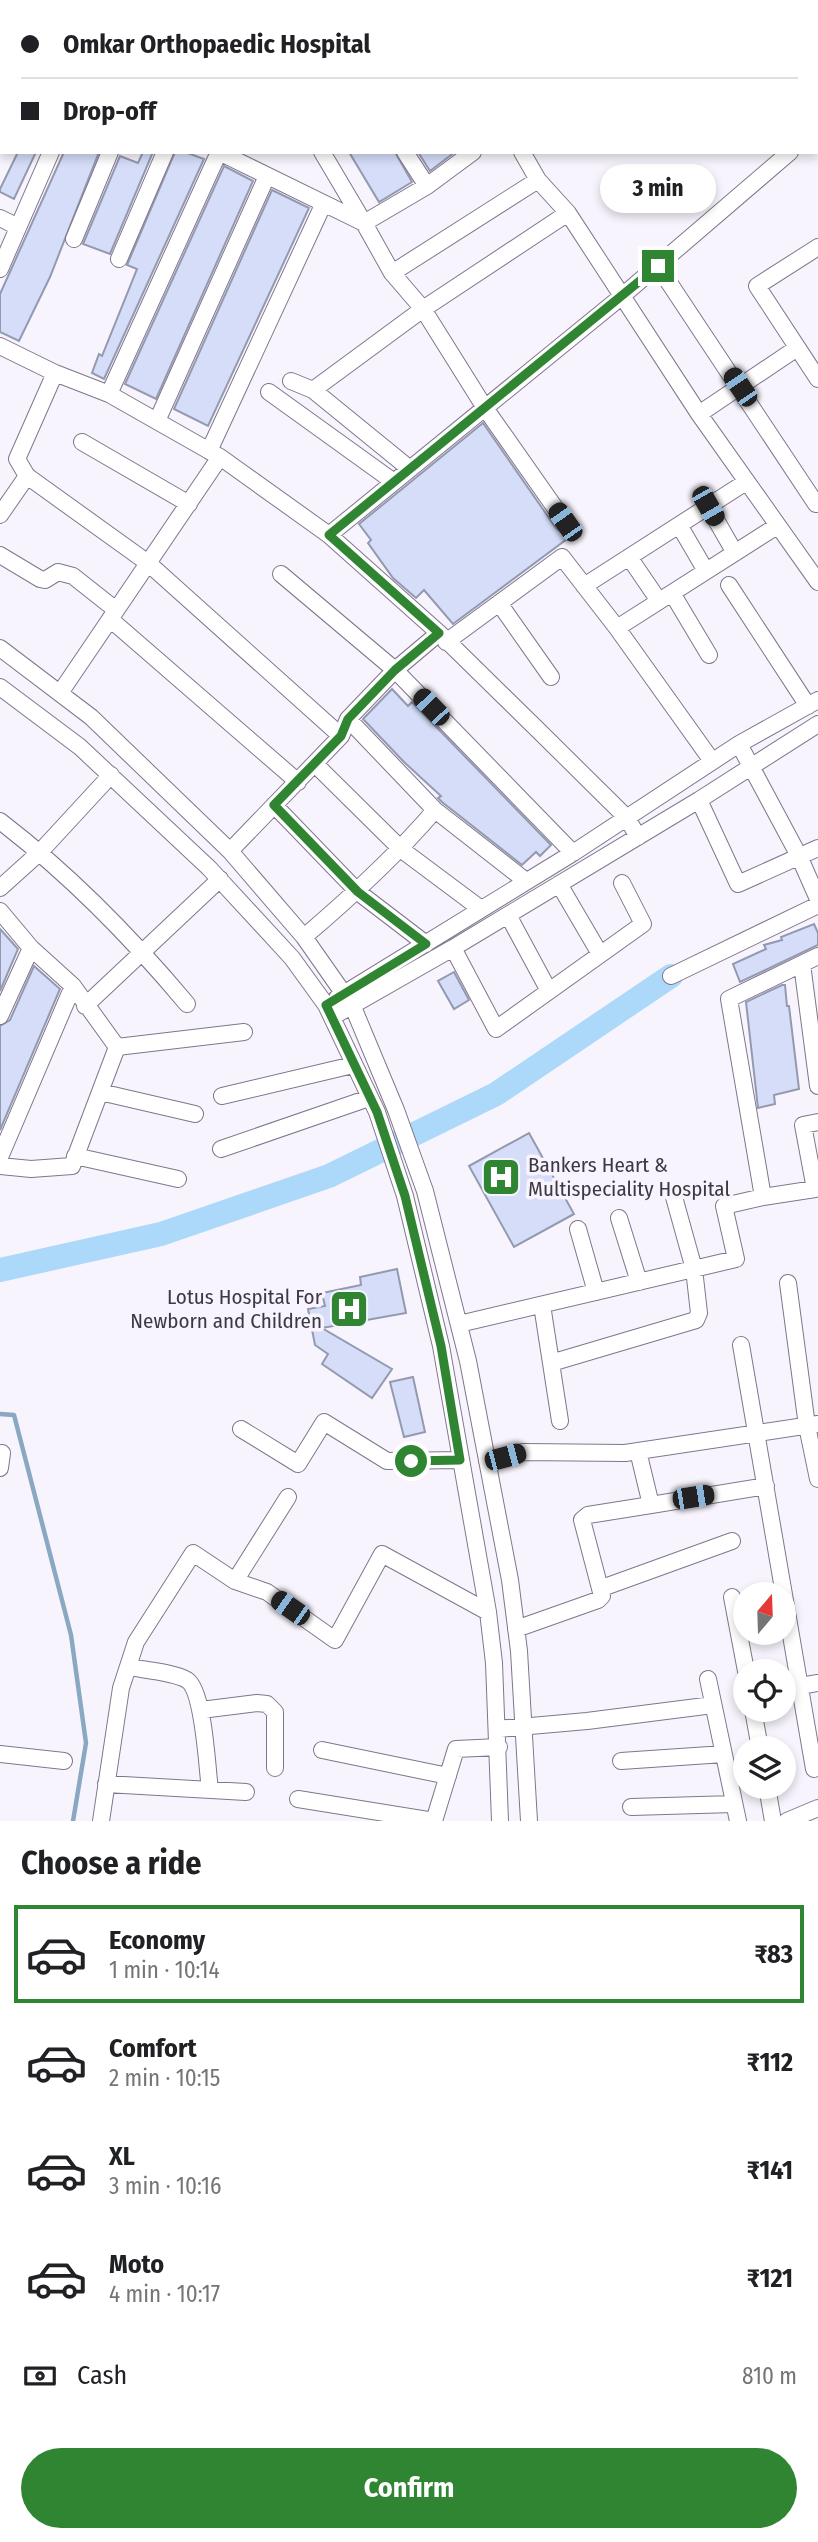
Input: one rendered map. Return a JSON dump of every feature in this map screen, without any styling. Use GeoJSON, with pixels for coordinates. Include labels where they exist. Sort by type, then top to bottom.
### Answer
{"type":"FeatureCollection","features":[{"type":"Feature","properties":{"kind":"street"},"geometry":{"type":"LineString","coordinates":[[0,269],[50,154]]}},
{"type":"Feature","properties":{"kind":"street"},"geometry":{"type":"LineString","coordinates":[[74,239],[109,154]]}},
{"type":"Feature","properties":{"kind":"street"},"geometry":{"type":"LineString","coordinates":[[118,259],[164,154]]}},
{"type":"Feature","properties":{"kind":"street"},"geometry":{"type":"LineString","coordinates":[[109,394],[218,154]]}},
{"type":"Feature","properties":{"kind":"street"},"geometry":{"type":"LineString","coordinates":[[223,154],[364,223]]}},
{"type":"Feature","properties":{"kind":"street"},"geometry":{"type":"LineString","coordinates":[[323,154],[393,273],[423,309],[485,408],[565,522]]}},
{"type":"Feature","properties":{"kind":"street"},"geometry":{"type":"LineString","coordinates":[[405,154],[426,186]]}},
{"type":"Feature","properties":{"kind":"street"},"geometry":{"type":"LineString","coordinates":[[364,223],[426,186],[470,154]]}},
{"type":"Feature","properties":{"kind":"street"},"geometry":{"type":"LineString","coordinates":[[523,154],[538,180],[568,213],[699,414],[818,582]]}},
{"type":"Feature","properties":{"kind":"street"},"geometry":{"type":"LineString","coordinates":[[329,535],[621,297],[788,154]]}},
{"type":"Feature","properties":{"kind":"street"},"geometry":{"type":"LineString","coordinates":[[158,421],[267,176]]}},
{"type":"Feature","properties":{"kind":"street"},"geometry":{"type":"LineString","coordinates":[[393,273],[538,180]]}},
{"type":"Feature","properties":{"kind":"street"},"geometry":{"type":"LineString","coordinates":[[60,693],[189,504],[215,454],[323,205]]}},
{"type":"Feature","properties":{"kind":"street"},"geometry":{"type":"LineString","coordinates":[[313,390],[423,309],[568,213]]}},
{"type":"Feature","properties":{"kind":"street"},"geometry":{"type":"LineString","coordinates":[[0,218],[18,226]]}},
{"type":"Feature","properties":{"kind":"street"},"geometry":{"type":"LineString","coordinates":[[818,247],[757,286],[818,379]]}},
{"type":"Feature","properties":{"kind":"street"},"geometry":{"type":"LineString","coordinates":[[658,266],[816,504]]}},
{"type":"Feature","properties":{"kind":"street"},"geometry":{"type":"LineString","coordinates":[[0,346],[55,373],[109,394],[158,421],[215,454],[329,535],[443,638],[627,818],[638,836]]}},
{"type":"Feature","properties":{"kind":"street"},"geometry":{"type":"LineString","coordinates":[[699,414],[797,348]]}},
{"type":"Feature","properties":{"kind":"street"},"geometry":{"type":"LineString","coordinates":[[55,373],[17,459],[27,476],[148,563],[341,736]]}},
{"type":"Feature","properties":{"kind":"street"},"geometry":{"type":"LineString","coordinates":[[291,381],[313,390],[410,469]]}},
{"type":"Feature","properties":{"kind":"street"},"geometry":{"type":"LineString","coordinates":[[269,392],[394,482]]}},
{"type":"Feature","properties":{"kind":"street"},"geometry":{"type":"LineString","coordinates":[[82,442],[189,504]]}},
{"type":"Feature","properties":{"kind":"street"},"geometry":{"type":"LineString","coordinates":[[2,508],[27,476]]}},
{"type":"Feature","properties":{"kind":"street"},"geometry":{"type":"LineString","coordinates":[[584,586],[746,482]]}},
{"type":"Feature","properties":{"kind":"street"},"geometry":{"type":"LineString","coordinates":[[708,506],[735,553]]}},
{"type":"Feature","properties":{"kind":"street"},"geometry":{"type":"LineString","coordinates":[[679,525],[706,571]]}},
{"type":"Feature","properties":{"kind":"street"},"geometry":{"type":"LineString","coordinates":[[617,628],[777,526]]}},
{"type":"Feature","properties":{"kind":"street"},"geometry":{"type":"LineString","coordinates":[[0,555],[40,579],[45,580],[58,572],[73,576],[298,782]]}},
{"type":"Feature","properties":{"kind":"street"},"geometry":{"type":"LineString","coordinates":[[230,852],[341,736],[348,719],[395,670],[499,603],[562,556],[712,761]]}},
{"type":"Feature","properties":{"kind":"street"},"geometry":{"type":"LineString","coordinates":[[629,557],[666,597],[709,655]]}},
{"type":"Feature","properties":{"kind":"street"},"geometry":{"type":"LineString","coordinates":[[281,574],[395,670],[573,853]]}},
{"type":"Feature","properties":{"kind":"street"},"geometry":{"type":"LineString","coordinates":[[349,1001],[426,944],[573,853],[739,744],[813,703],[729,585]]}},
{"type":"Feature","properties":{"kind":"street"},"geometry":{"type":"LineString","coordinates":[[499,603],[551,677]]}},
{"type":"Feature","properties":{"kind":"street"},"geometry":{"type":"LineString","coordinates":[[0,649],[91,718],[230,852],[304,937],[349,1001],[396,1110],[425,1191],[459,1324],[510,1580],[524,1727],[529,1821]]}},
{"type":"Feature","properties":{"kind":"street"},"geometry":{"type":"LineString","coordinates":[[0,687],[80,747],[111,775],[220,879],[292,958],[329,1011],[373,1105],[410,1212],[441,1346],[488,1612],[499,1747],[500,1821]]}},
{"type":"Feature","properties":{"kind":"street"},"geometry":{"type":"LineString","coordinates":[[348,719],[435,810],[526,881]]}},
{"type":"Feature","properties":{"kind":"street"},"geometry":{"type":"LineString","coordinates":[[329,1011],[453,948],[699,800],[818,724]]}},
{"type":"Feature","properties":{"kind":"street"},"geometry":{"type":"LineString","coordinates":[[739,744],[799,856],[818,899]]}},
{"type":"Feature","properties":{"kind":"street"},"geometry":{"type":"LineString","coordinates":[[315,764],[402,850],[481,909]]}},
{"type":"Feature","properties":{"kind":"street"},"geometry":{"type":"LineString","coordinates":[[0,888],[40,852],[111,775]]}},
{"type":"Feature","properties":{"kind":"street"},"geometry":{"type":"LineString","coordinates":[[699,800],[738,884],[818,848]]}},
{"type":"Feature","properties":{"kind":"street"},"geometry":{"type":"LineString","coordinates":[[274,805],[358,892],[426,944]]}},
{"type":"Feature","properties":{"kind":"street"},"geometry":{"type":"LineString","coordinates":[[304,937],[358,892],[402,850],[435,810]]}},
{"type":"Feature","properties":{"kind":"street"},"geometry":{"type":"LineString","coordinates":[[0,821],[40,852],[143,952],[187,1004]]}},
{"type":"Feature","properties":{"kind":"street"},"geometry":{"type":"LineString","coordinates":[[85,1006],[220,879]]}},
{"type":"Feature","properties":{"kind":"street"},"geometry":{"type":"LineString","coordinates":[[453,948],[496,1029],[643,924],[622,883]]}},
{"type":"Feature","properties":{"kind":"street"},"geometry":{"type":"LineString","coordinates":[[559,884],[600,954]]}},
{"type":"Feature","properties":{"kind":"street"},"geometry":{"type":"LineString","coordinates":[[671,976],[818,905]]}},
{"type":"Feature","properties":{"kind":"street"},"geometry":{"type":"LineString","coordinates":[[0,911],[31,948],[73,986],[117,1047]]}},
{"type":"Feature","properties":{"kind":"street"},"geometry":{"type":"LineString","coordinates":[[508,915],[549,991]]}},
{"type":"Feature","properties":{"kind":"street"},"geometry":{"type":"LineString","coordinates":[[0,1016],[31,948]]}},
{"type":"Feature","properties":{"kind":"street"},"geometry":{"type":"LineString","coordinates":[[762,1197],[729,999],[818,956]]}},
{"type":"Feature","properties":{"kind":"street"},"geometry":{"type":"LineString","coordinates":[[802,964],[818,1086]]}},
{"type":"Feature","properties":{"kind":"street"},"geometry":{"type":"LineString","coordinates":[[0,1157],[6,1123],[73,986]]}},
{"type":"Feature","properties":{"kind":"street"},"geometry":{"type":"LineString","coordinates":[[117,1047],[244,1032]]}},
{"type":"Feature","properties":{"kind":"street"},"geometry":{"type":"LineString","coordinates":[[0,1166],[31,1169],[72,1166],[117,1047]]}},
{"type":"Feature","properties":{"kind":"street"},"geometry":{"type":"LineString","coordinates":[[222,1097],[354,1065]]}},
{"type":"Feature","properties":{"kind":"street"},"geometry":{"type":"LineString","coordinates":[[100,1092],[195,1114]]}},
{"type":"Feature","properties":{"kind":"street"},"geometry":{"type":"LineString","coordinates":[[221,1149],[373,1105]]}},
{"type":"Feature","properties":{"kind":"street"},"geometry":{"type":"LineString","coordinates":[[459,1324],[736,1259],[724,1206],[815,1189],[803,1125],[818,1122]]}},
{"type":"Feature","properties":{"kind":"street"},"geometry":{"type":"LineString","coordinates":[[75,1156],[178,1178]]}},
{"type":"Feature","properties":{"kind":"street"},"geometry":{"type":"LineString","coordinates":[[551,1363],[696,1320],[699,1313],[694,1269],[674,1196]]}},
{"type":"Feature","properties":{"kind":"street"},"geometry":{"type":"LineString","coordinates":[[619,1217],[639,1282]]}},
{"type":"Feature","properties":{"kind":"street"},"geometry":{"type":"LineString","coordinates":[[578,1229],[596,1292]]}},
{"type":"Feature","properties":{"kind":"street"},"geometry":{"type":"LineString","coordinates":[[788,1283],[813,1425],[818,1479]]}},
{"type":"Feature","properties":{"kind":"street"},"geometry":{"type":"LineString","coordinates":[[542,1305],[559,1421]]}},
{"type":"Feature","properties":{"kind":"street"},"geometry":{"type":"LineString","coordinates":[[741,1345],[814,1769]]}},
{"type":"Feature","properties":{"kind":"street"},"geometry":{"type":"LineString","coordinates":[[241,1429],[298,1464],[324,1422],[387,1461],[460,1460]]}},
{"type":"Feature","properties":{"kind":"street"},"geometry":{"type":"LineString","coordinates":[[487,1461],[523,1452],[638,1451],[813,1425]]}},
{"type":"Feature","properties":{"kind":"street"},"geometry":{"type":"LineString","coordinates":[[638,1451],[651,1505]]}},
{"type":"Feature","properties":{"kind":"street"},"geometry":{"type":"LineString","coordinates":[[516,1629],[598,1600],[602,1596],[582,1520],[588,1515],[766,1486]]}},
{"type":"Feature","properties":{"kind":"street"},"geometry":{"type":"LineString","coordinates":[[235,1581],[288,1497]]}},
{"type":"Feature","properties":{"kind":"street"},"geometry":{"type":"LineString","coordinates":[[602,1588],[732,1541]]}},
{"type":"Feature","properties":{"kind":"street"},"geometry":{"type":"LineString","coordinates":[[101,1821],[121,1688],[136,1642],[193,1553],[235,1581],[267,1592],[335,1640],[382,1554],[488,1612]]}},
{"type":"Feature","properties":{"kind":"street"},"geometry":{"type":"LineString","coordinates":[[732,1597],[744,1659]]}},
{"type":"Feature","properties":{"kind":"street"},"geometry":{"type":"LineString","coordinates":[[128,1667],[184,1678],[193,1685],[201,1710],[210,1790]]}},
{"type":"Feature","properties":{"kind":"street"},"geometry":{"type":"LineString","coordinates":[[708,1679],[738,1821]]}},
{"type":"Feature","properties":{"kind":"street"},"geometry":{"type":"LineString","coordinates":[[800,1686],[818,1683]]}},
{"type":"Feature","properties":{"kind":"street"},"geometry":{"type":"LineString","coordinates":[[201,1710],[267,1704],[275,1712],[275,1768]]}},
{"type":"Feature","properties":{"kind":"street"},"geometry":{"type":"LineString","coordinates":[[497,1729],[713,1706]]}},
{"type":"Feature","properties":{"kind":"street"},"geometry":{"type":"LineString","coordinates":[[298,1799],[434,1821],[456,1749],[499,1747]]}},
{"type":"Feature","properties":{"kind":"street"},"geometry":{"type":"LineString","coordinates":[[322,1750],[448,1776]]}},
{"type":"Feature","properties":{"kind":"street"},"geometry":{"type":"LineString","coordinates":[[0,1754],[64,1761]]}},
{"type":"Feature","properties":{"kind":"street"},"geometry":{"type":"LineString","coordinates":[[621,1761],[724,1754]]}},
{"type":"Feature","properties":{"kind":"street"},"geometry":{"type":"LineString","coordinates":[[106,1784],[246,1792]]}},
{"type":"Feature","properties":{"kind":"street"},"geometry":{"type":"LineString","coordinates":[[769,1799],[773,1821]]}},
{"type":"Feature","properties":{"kind":"street"},"geometry":{"type":"LineString","coordinates":[[631,1807],[734,1804]]}},
{"type":"Feature","properties":{"kind":"street"},"geometry":{"type":"LineString","coordinates":[[787,1821],[818,1808]]}},
{"type":"Feature","properties":{"kind":"building"},"geometry":{"type":"Polygon","coordinates":[[[17,154],[35,154],[14,199],[0,192],[17,154]]]}},
{"type":"Feature","properties":{"kind":"building"},"geometry":{"type":"Polygon","coordinates":[[[63,154],[98,154],[50,277],[19,341],[0,332],[0,294],[63,154]]]}},
{"type":"Feature","properties":{"kind":"building"},"geometry":{"type":"Polygon","coordinates":[[[142,154],[152,154],[110,254],[83,244],[120,156],[138,163],[142,154]]]}},
{"type":"Feature","properties":{"kind":"building"},"geometry":{"type":"Polygon","coordinates":[[[174,154],[190,154],[204,159],[104,379],[92,373],[99,354],[102,356],[137,269],[127,265],[174,154]]]}},
{"type":"Feature","properties":{"kind":"building"},"geometry":{"type":"Polygon","coordinates":[[[350,154],[396,154],[412,182],[379,202],[350,154]]]}},
{"type":"Feature","properties":{"kind":"building"},"geometry":{"type":"Polygon","coordinates":[[[419,154],[452,154],[430,171],[419,154]]]}},
{"type":"Feature","properties":{"kind":"building"},"geometry":{"type":"Polygon","coordinates":[[[224,166],[253,181],[156,399],[125,384],[224,166]]]}},
{"type":"Feature","properties":{"kind":"building"},"geometry":{"type":"Polygon","coordinates":[[[272,190],[309,208],[208,426],[174,409],[272,190]]]}},
{"type":"Feature","properties":{"kind":"building"},"geometry":{"type":"Polygon","coordinates":[[[483,423],[556,528],[561,532],[568,532],[571,536],[453,624],[424,590],[416,598],[393,578],[368,543],[371,540],[359,524],[483,423]]]}},
{"type":"Feature","properties":{"kind":"building"},"geometry":{"type":"Polygon","coordinates":[[[392,689],[408,706],[412,702],[551,845],[540,856],[536,852],[522,865],[442,802],[438,798],[441,796],[363,719],[392,689]]]}},
{"type":"Feature","properties":{"kind":"building"},"geometry":{"type":"Polygon","coordinates":[[[814,924],[818,933],[818,945],[740,982],[733,964],[766,949],[764,945],[782,940],[781,937],[814,924]]]}},
{"type":"Feature","properties":{"kind":"building"},"geometry":{"type":"Polygon","coordinates":[[[0,929],[18,949],[0,991],[0,929]]]}},
{"type":"Feature","properties":{"kind":"building"},"geometry":{"type":"Polygon","coordinates":[[[34,966],[60,989],[0,1130],[0,1026],[10,1020],[34,966]]]}},
{"type":"Feature","properties":{"kind":"building"},"geometry":{"type":"Polygon","coordinates":[[[454,972],[469,1000],[454,1009],[438,981],[454,972]]]}},
{"type":"Feature","properties":{"kind":"building"},"geometry":{"type":"Polygon","coordinates":[[[785,985],[789,1006],[799,1089],[774,1095],[775,1104],[758,1108],[746,1002],[785,985]]]}},
{"type":"Feature","properties":{"kind":"building"},"geometry":{"type":"Polygon","coordinates":[[[529,1133],[574,1214],[514,1247],[469,1166],[529,1133]]]}},
{"type":"Feature","properties":{"kind":"building"},"geometry":{"type":"Polygon","coordinates":[[[397,1269],[406,1313],[322,1328],[392,1369],[372,1398],[322,1364],[328,1354],[315,1345],[308,1309],[325,1306],[322,1293],[361,1285],[360,1277],[397,1269]]]}},
{"type":"Feature","properties":{"kind":"building"},"geometry":{"type":"Polygon","coordinates":[[[413,1377],[425,1432],[404,1437],[390,1382],[413,1377]]]}},
{"type":"Feature","properties":{"kind":"waterway"},"geometry":{"type":"LineString","coordinates":[[0,1270],[161,1234],[329,1176],[496,1094],[671,976]]}},
{"type":"Feature","properties":{"kind":"waterway"},"geometry":{"type":"LineString","coordinates":[[0,1414],[14,1415],[71,1635],[86,1743],[73,1821]]}},
{"type":"Feature","properties":{"kind":"place","name":"Bankers Heart & Multispeciality Hospital"},"geometry":{"type":"Point","coordinates":[501,1177]}},
{"type":"Feature","properties":{"kind":"place","name":"Lotus Hospital For Newborn and Children"},"geometry":{"type":"Point","coordinates":[349,1309]}},
{"type":"Feature","properties":{"kind":"route"},"geometry":{"type":"LineString","coordinates":[[411,1461],[460,1460],[441,1346],[410,1212],[377,1112],[326,1005],[426,944],[358,892],[274,805],[341,736],[348,719],[395,670],[439,633],[329,535],[658,266]]}}]}
